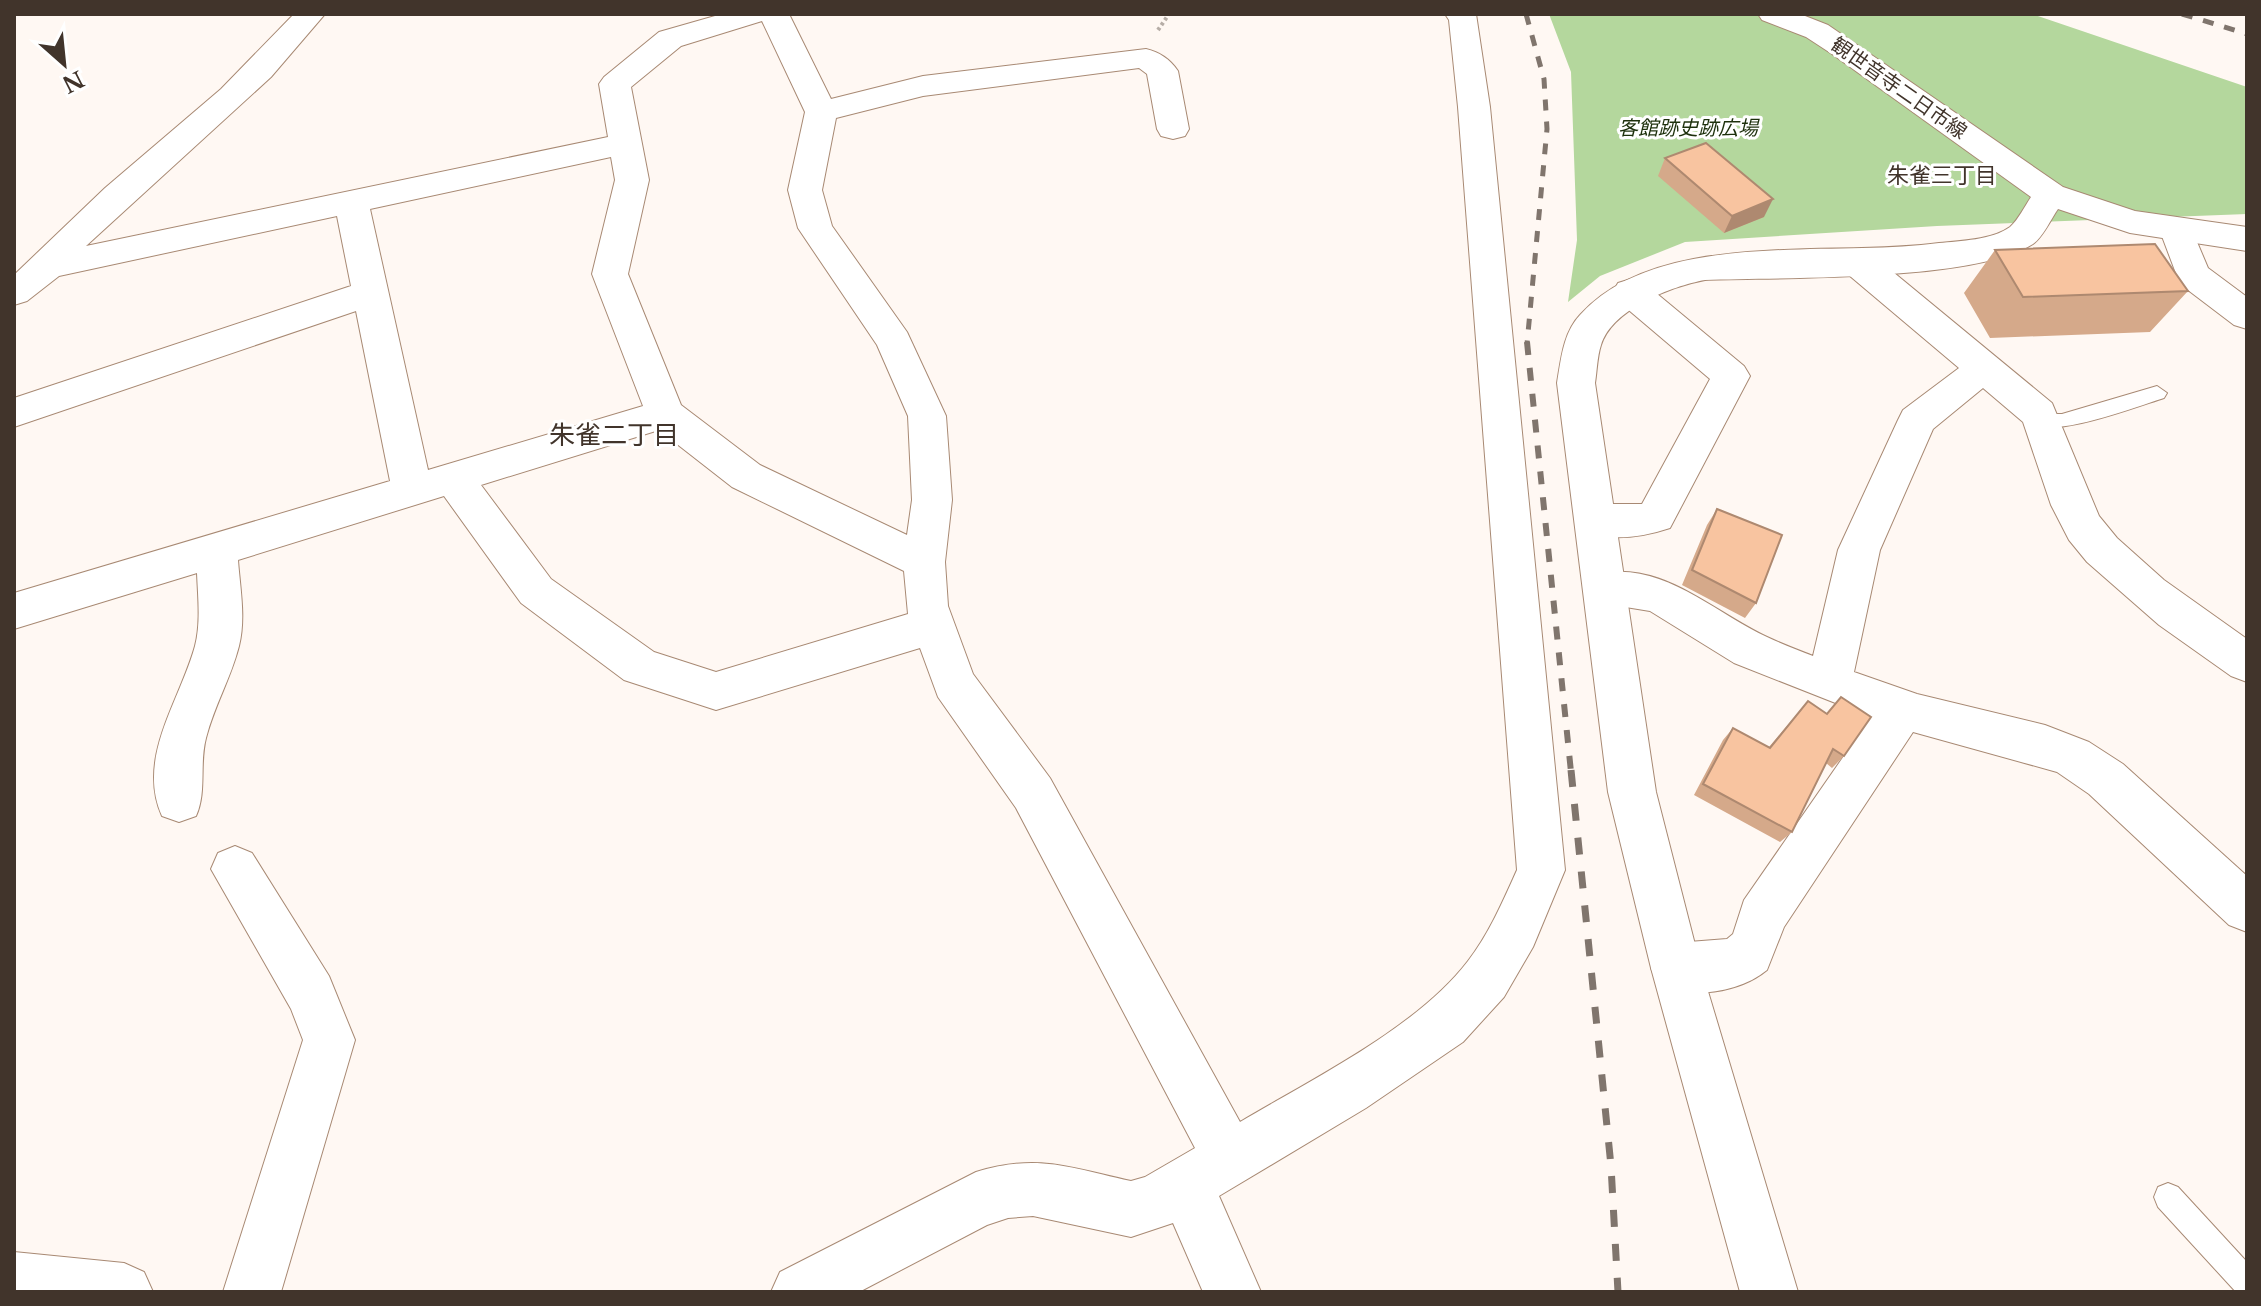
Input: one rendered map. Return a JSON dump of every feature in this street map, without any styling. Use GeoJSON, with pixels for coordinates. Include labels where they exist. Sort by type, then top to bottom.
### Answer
{"type":"FeatureCollection","features":[{"type":"Feature","properties":{"kind":"street"},"geometry":{"type":"LineString","coordinates":[[14,292],[52,265],[87,223],[269,60],[310,14]]}},
{"type":"Feature","properties":{"kind":"street"},"geometry":{"type":"LineString","coordinates":[[754,14],[670,39],[615,84],[632,180],[610,274],[665,414],[746,476],[924,562]]}},
{"type":"Feature","properties":{"kind":"street"},"geometry":{"type":"LineString","coordinates":[[774,14],[821,112],[805,190],[815,228],[894,341],[927,416],[932,500],[924,562],[927,606],[954,683],[1033,793],[1208,1172],[1232,1292]]}},
{"type":"Feature","properties":{"kind":"street"},"geometry":{"type":"LineString","coordinates":[[800,1292],[976,1200],[1008,1190],[1033,1188],[1131,1209],[1156,1202],[1445,1024],[1486,979],[1515,930],[1541,870],[1474,107],[1464,19],[1460,14]]}},
{"type":"Feature","properties":{"kind":"street","name":"観世音寺二日市線"},"geometry":{"type":"LineString","coordinates":[[1773,14],[1817,31],[1843,47],[2051,195],[2101,213],[2177,231],[2247,239]]}},
{"type":"Feature","properties":{"kind":"street"},"geometry":{"type":"LineString","coordinates":[[821,112],[923,86],[1146,58],[1162,71],[1173,129]]}},
{"type":"Feature","properties":{"kind":"street"},"geometry":{"type":"LineString","coordinates":[[52,265],[624,144]]}},
{"type":"Feature","properties":{"kind":"street"},"geometry":{"type":"LineString","coordinates":[[1769,1292],[1676,968],[1632,792],[1576,383],[1578,364],[1592,325],[1631,292],[1667,275],[1705,268],[1857,262],[1965,252],[2003,244],[2022,235],[2051,195]]}},
{"type":"Feature","properties":{"kind":"street"},"geometry":{"type":"LineString","coordinates":[[351,202],[412,490]]}},
{"type":"Feature","properties":{"kind":"street"},"geometry":{"type":"LineString","coordinates":[[2177,231],[2193,275],[2247,316]]}},
{"type":"Feature","properties":{"kind":"street"},"geometry":{"type":"LineString","coordinates":[[1857,262],[2038,413],[2072,505],[2098,548],[2201,631],[2247,663]]}},
{"type":"Feature","properties":{"kind":"street"},"geometry":{"type":"LineString","coordinates":[[1596,520],[1631,522],[1655,517],[1731,376],[1631,292]]}},
{"type":"Feature","properties":{"kind":"street"},"geometry":{"type":"LineString","coordinates":[[14,413],[370,293]]}},
{"type":"Feature","properties":{"kind":"street"},"geometry":{"type":"LineString","coordinates":[[1829,683],[1859,550],[1917,420],[1968,379],[1989,372]]}},
{"type":"Feature","properties":{"kind":"street"},"geometry":{"type":"LineString","coordinates":[[14,611],[217,547],[665,414]]}},
{"type":"Feature","properties":{"kind":"street"},"geometry":{"type":"LineString","coordinates":[[454,479],[536,591],[640,667],[716,691],[934,625]]}},
{"type":"Feature","properties":{"kind":"street"},"geometry":{"type":"LineString","coordinates":[[179,801],[175,768],[178,754],[218,643],[217,547]]}},
{"type":"Feature","properties":{"kind":"street"},"geometry":{"type":"LineString","coordinates":[[1604,589],[1645,592],[1665,599],[1750,650],[1829,683],[1903,709],[2045,745],[2073,757],[2106,779],[2247,908]]}},
{"type":"Feature","properties":{"kind":"street"},"geometry":{"type":"LineString","coordinates":[[1676,968],[1739,960],[1750,952],[1762,917],[1903,709]]}},
{"type":"Feature","properties":{"kind":"street"},"geometry":{"type":"LineString","coordinates":[[235,869],[311,994],[329,1040],[252,1292]]}},
{"type":"Feature","properties":{"kind":"street"},"geometry":{"type":"LineString","coordinates":[[14,1281],[124,1292]]}},
{"type":"Feature","properties":{"kind":"lane"},"geometry":{"type":"LineString","coordinates":[[2042,421],[2062,421],[2157,393]]}},
{"type":"Feature","properties":{"kind":"lane"},"geometry":{"type":"LineString","coordinates":[[2168,1197],[2247,1283]]}},
{"type":"Feature","properties":{"kind":"green space","name":"客館跡史跡広場"},"geometry":{"type":"Polygon","coordinates":[[[1549,14],[2032,14],[2247,87],[2247,214],[1937,226],[1685,242],[1600,276],[1568,302],[1577,240],[1571,72],[1549,14]]]}},
{"type":"Feature","properties":{"kind":"building"},"geometry":{"type":"Polygon","coordinates":[[[1706,143],[1773,199],[1732,216],[1665,158],[1706,143]]]}},
{"type":"Feature","properties":{"kind":"building"},"geometry":{"type":"Polygon","coordinates":[[[2155,244],[2188,291],[2023,297],[1995,250],[2155,244]]]}},
{"type":"Feature","properties":{"kind":"building"},"geometry":{"type":"Polygon","coordinates":[[[1717,509],[1782,535],[1756,603],[1692,570],[1717,509]]]}},
{"type":"Feature","properties":{"kind":"building"},"geometry":{"type":"Polygon","coordinates":[[[1841,697],[1871,717],[1844,756],[1833,749],[1792,832],[1703,784],[1733,728],[1770,748],[1808,701],[1827,714],[1841,697]]]}},
{"type":"Feature","properties":{"kind":"railway"},"geometry":{"type":"LineString","coordinates":[[1526,14],[1544,79],[1547,129],[1527,343]]}},
{"type":"Feature","properties":{"kind":"railway"},"geometry":{"type":"LineString","coordinates":[[2182,14],[2247,34]]}},
{"type":"Feature","properties":{"kind":"railway"},"geometry":{"type":"LineString","coordinates":[[1527,343],[1571,772]]}},
{"type":"Feature","properties":{"kind":"railway"},"geometry":{"type":"LineString","coordinates":[[1571,770],[1611,1166],[1618,1292]]}},
{"type":"Feature","properties":{"kind":"district","name":"朱雀三丁目"},"geometry":{"type":"Point","coordinates":[1942,175]}},
{"type":"Feature","properties":{"kind":"district","name":"朱雀二丁目"},"geometry":{"type":"Point","coordinates":[614,435]}}]}
